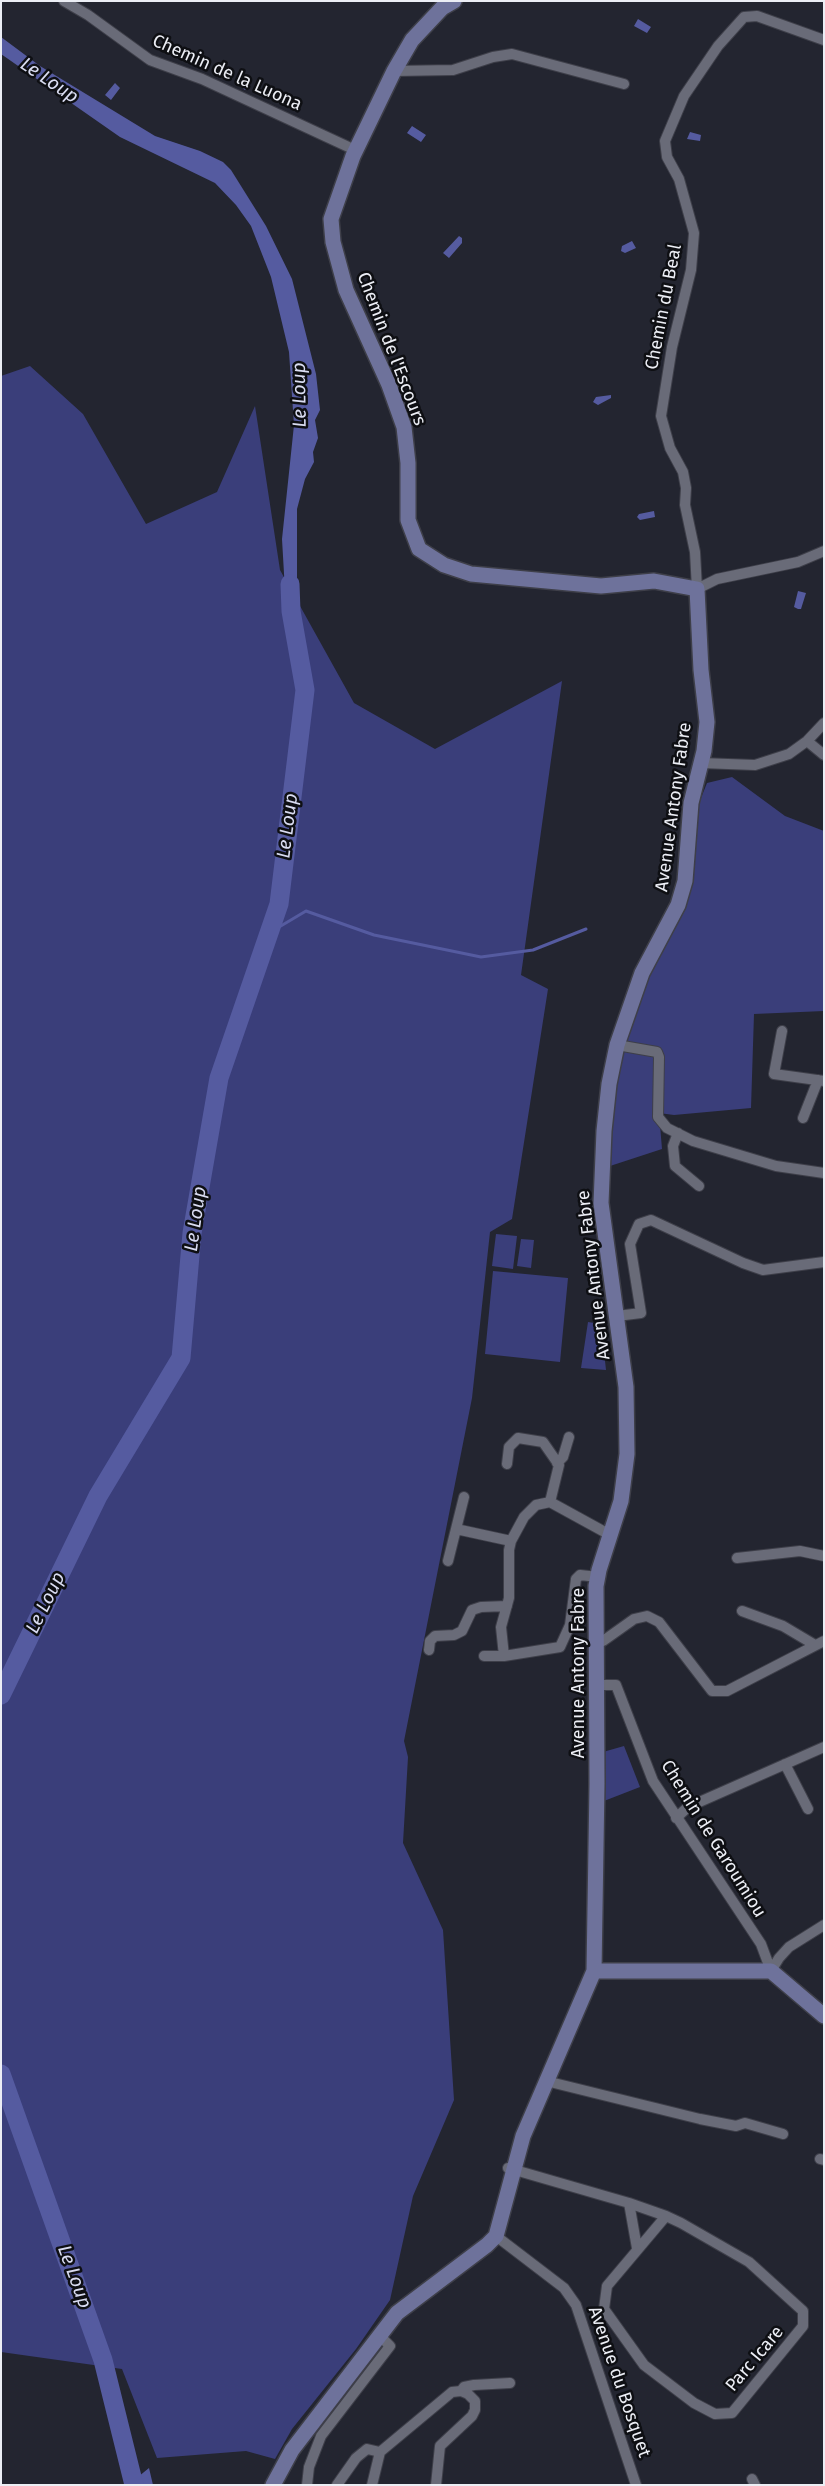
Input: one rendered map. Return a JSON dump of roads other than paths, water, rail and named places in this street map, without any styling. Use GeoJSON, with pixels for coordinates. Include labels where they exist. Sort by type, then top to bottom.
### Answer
{"type":"FeatureCollection","features":[{"type":"Feature","properties":{"kind":"street","name":"Chemin de la Luona"},"geometry":{"type":"LineString","coordinates":[[64,1],[88,15],[150,60],[202,79],[355,150]]}},
{"type":"Feature","properties":{"kind":"street","name":"Chemin de l'Escours"},"geometry":{"type":"LineString","coordinates":[[454,1],[442,8],[412,40],[394,71],[355,150],[331,219],[333,242],[346,290],[388,385],[404,427],[408,464],[408,520],[419,550],[444,565],[471,574],[602,586],[654,581],[688,587]]}},
{"type":"Feature","properties":{"kind":"street","name":"Chemin du Beal"},"geometry":{"type":"LineString","coordinates":[[688,587],[695,552],[685,505],[686,488],[684,472],[670,448],[660,416],[672,348],[691,270],[694,233],[679,179],[667,157],[665,141],[684,96],[718,46],[744,17],[757,16],[824,40]]}},
{"type":"Feature","properties":{"kind":"street"},"geometry":{"type":"LineString","coordinates":[[394,71],[453,70],[493,57],[512,54],[624,84]]}},
{"type":"Feature","properties":{"kind":"street"},"geometry":{"type":"LineString","coordinates":[[688,587],[798,562],[824,550]]}},
{"type":"Feature","properties":{"kind":"street","name":"Avenue Antony Fabre"},"geometry":{"type":"LineString","coordinates":[[594,1971],[598,1577],[612,1536],[621,1501],[627,1454],[626,1387],[601,1203],[604,1131],[617,1045],[642,973],[678,905],[688,864],[691,803],[704,751],[707,722],[688,587]]}},
{"type":"Feature","properties":{"kind":"street"},"geometry":{"type":"LineString","coordinates":[[701,763],[755,765],[789,754],[807,741],[824,723]]}},
{"type":"Feature","properties":{"kind":"street"},"geometry":{"type":"LineString","coordinates":[[807,741],[824,756]]}},
{"type":"Feature","properties":{"kind":"street"},"geometry":{"type":"LineString","coordinates":[[782,1030],[774,1074],[821,1080],[803,1118]]}},
{"type":"Feature","properties":{"kind":"street"},"geometry":{"type":"LineString","coordinates":[[617,1045],[656,1052],[659,1057],[658,1117],[667,1128],[694,1141],[776,1166],[824,1173]]}},
{"type":"Feature","properties":{"kind":"street"},"geometry":{"type":"LineString","coordinates":[[678,1133],[673,1146],[675,1166],[699,1186]]}},
{"type":"Feature","properties":{"kind":"street"},"geometry":{"type":"LineString","coordinates":[[617,1316],[641,1313],[630,1244],[639,1224],[651,1220],[743,1264],[764,1270],[824,1262]]}},
{"type":"Feature","properties":{"kind":"street"},"geometry":{"type":"LineString","coordinates":[[557,1463],[563,1457],[569,1437]]}},
{"type":"Feature","properties":{"kind":"street"},"geometry":{"type":"LineString","coordinates":[[507,1464],[509,1447],[518,1438],[543,1442],[559,1466],[550,1502]]}},
{"type":"Feature","properties":{"kind":"street"},"geometry":{"type":"LineString","coordinates":[[448,1562],[464,1497]]}},
{"type":"Feature","properties":{"kind":"street"},"geometry":{"type":"LineString","coordinates":[[504,1656],[501,1627],[509,1598],[511,1541],[524,1517],[536,1505],[550,1502],[612,1536]]}},
{"type":"Feature","properties":{"kind":"street"},"geometry":{"type":"LineString","coordinates":[[456,1529],[511,1541]]}},
{"type":"Feature","properties":{"kind":"street"},"geometry":{"type":"LineString","coordinates":[[737,1558],[800,1551],[824,1556]]}},
{"type":"Feature","properties":{"kind":"street"},"geometry":{"type":"LineString","coordinates":[[484,1656],[504,1656],[560,1647],[570,1625],[576,1579],[580,1576],[598,1577]]}},
{"type":"Feature","properties":{"kind":"street"},"geometry":{"type":"LineString","coordinates":[[429,1650],[430,1640],[435,1636],[454,1635],[462,1631],[472,1610],[481,1607],[506,1606]]}},
{"type":"Feature","properties":{"kind":"street"},"geometry":{"type":"LineString","coordinates":[[742,1611],[783,1626],[819,1643]]}},
{"type":"Feature","properties":{"kind":"street"},"geometry":{"type":"LineString","coordinates":[[596,1642],[603,1641],[634,1619],[647,1616],[659,1622],[712,1691],[727,1691],[819,1643]]}},
{"type":"Feature","properties":{"kind":"street","name":"Chemin de Garoumiou"},"geometry":{"type":"LineString","coordinates":[[596,1685],[616,1685],[653,1781],[761,1944],[771,1971]]}},
{"type":"Feature","properties":{"kind":"street"},"geometry":{"type":"LineString","coordinates":[[676,1818],[688,1807],[824,1747]]}},
{"type":"Feature","properties":{"kind":"street"},"geometry":{"type":"LineString","coordinates":[[785,1764],[808,1809]]}},
{"type":"Feature","properties":{"kind":"street"},"geometry":{"type":"LineString","coordinates":[[771,1971],[789,1947],[824,1925]]}},
{"type":"Feature","properties":{"kind":"street"},"geometry":{"type":"LineString","coordinates":[[273,2485],[292,2450],[397,2313],[486,2246],[496,2236],[511,2169],[523,2136],[594,1971],[771,1971],[821,2010]]}},
{"type":"Feature","properties":{"kind":"street"},"geometry":{"type":"LineString","coordinates":[[546,2081],[700,2119],[736,2126],[745,2123],[782,2134]]}},
{"type":"Feature","properties":{"kind":"street","name":"Parc Icare"},"geometry":{"type":"LineString","coordinates":[[511,2169],[629,2203],[666,2216],[749,2262],[803,2312],[803,2326],[732,2413],[715,2414],[644,2365],[604,2309],[607,2286],[666,2216]]}},
{"type":"Feature","properties":{"kind":"street"},"geometry":{"type":"LineString","coordinates":[[629,2203],[638,2248]]}},
{"type":"Feature","properties":{"kind":"street","name":"Avenue du Bosquet"},"geometry":{"type":"LineString","coordinates":[[496,2236],[564,2288],[576,2305],[636,2485]]}},
{"type":"Feature","properties":{"kind":"street"},"geometry":{"type":"LineString","coordinates":[[307,2485],[309,2467],[321,2436],[390,2346],[380,2336]]}},
{"type":"Feature","properties":{"kind":"street"},"geometry":{"type":"LineString","coordinates":[[461,2391],[464,2387],[474,2385],[510,2384]]}},
{"type":"Feature","properties":{"kind":"street"},"geometry":{"type":"LineString","coordinates":[[372,2485],[380,2452],[452,2392],[461,2391],[468,2394],[475,2401],[475,2410],[472,2416],[440,2446],[436,2485]]}},
{"type":"Feature","properties":{"kind":"street"},"geometry":{"type":"LineString","coordinates":[[337,2485],[356,2458],[366,2449],[380,2452]]}},
{"type":"Feature","properties":{"kind":"water"},"geometry":{"type":"Polygon","coordinates":[[[638,19],[651,27],[647,33],[634,26],[638,19]]]}},
{"type":"Feature","properties":{"kind":"water","name":"Le Loup"},"geometry":{"type":"Polygon","coordinates":[[[1,37],[40,66],[155,136],[200,151],[223,162],[231,170],[266,226],[292,279],[316,374],[320,410],[315,420],[318,438],[313,452],[314,462],[305,479],[297,509],[297,585],[295,609],[287,612],[286,608],[282,539],[294,425],[289,352],[271,277],[251,226],[236,205],[215,183],[120,137],[1,54],[1,37]]]}},
{"type":"Feature","properties":{"kind":"water"},"geometry":{"type":"Polygon","coordinates":[[[238,76],[245,83],[251,84],[248,89],[245,90],[236,83],[238,76]]]}},
{"type":"Feature","properties":{"kind":"water"},"geometry":{"type":"Polygon","coordinates":[[[115,83],[120,88],[111,100],[105,95],[115,83]]]}},
{"type":"Feature","properties":{"kind":"water"},"geometry":{"type":"Polygon","coordinates":[[[412,126],[426,135],[421,142],[407,133],[412,126]]]}},
{"type":"Feature","properties":{"kind":"water"},"geometry":{"type":"Polygon","coordinates":[[[690,132],[701,135],[700,141],[687,139],[690,132]]]}},
{"type":"Feature","properties":{"kind":"water"},"geometry":{"type":"Polygon","coordinates":[[[459,236],[462,238],[462,243],[449,258],[443,253],[459,236]]]}},
{"type":"Feature","properties":{"kind":"water"},"geometry":{"type":"Polygon","coordinates":[[[632,241],[636,248],[625,253],[621,251],[622,246],[632,241]]]}},
{"type":"Feature","properties":{"kind":"water"},"geometry":{"type":"Polygon","coordinates":[[[611,395],[611,398],[598,405],[593,402],[596,397],[611,395]]]}},
{"type":"Feature","properties":{"kind":"water"},"geometry":{"type":"Polygon","coordinates":[[[654,511],[655,517],[640,520],[637,517],[639,514],[654,511]]]}},
{"type":"Feature","properties":{"kind":"water"},"geometry":{"type":"Polygon","coordinates":[[[798,591],[806,593],[801,609],[794,607],[798,591]]]}},
{"type":"Feature","properties":{"kind":"water"},"geometry":{"type":"Polygon","coordinates":[[[149,2468],[153,2485],[131,2485],[133,2481],[149,2468]]]}},
{"type":"Feature","properties":{"kind":"waterway","name":"Le Loup"},"geometry":{"type":"LineString","coordinates":[[1,1695],[98,1496],[181,1358],[192,1233],[219,1078],[279,904],[305,690],[291,611],[290,584]]}},
{"type":"Feature","properties":{"kind":"waterway"},"geometry":{"type":"LineString","coordinates":[[269,933],[306,911],[374,935],[481,957],[533,950],[586,929]]}},
{"type":"Feature","properties":{"kind":"waterway","name":"Le Loup"},"geometry":{"type":"LineString","coordinates":[[1,2074],[103,2360],[134,2485]]}}]}
